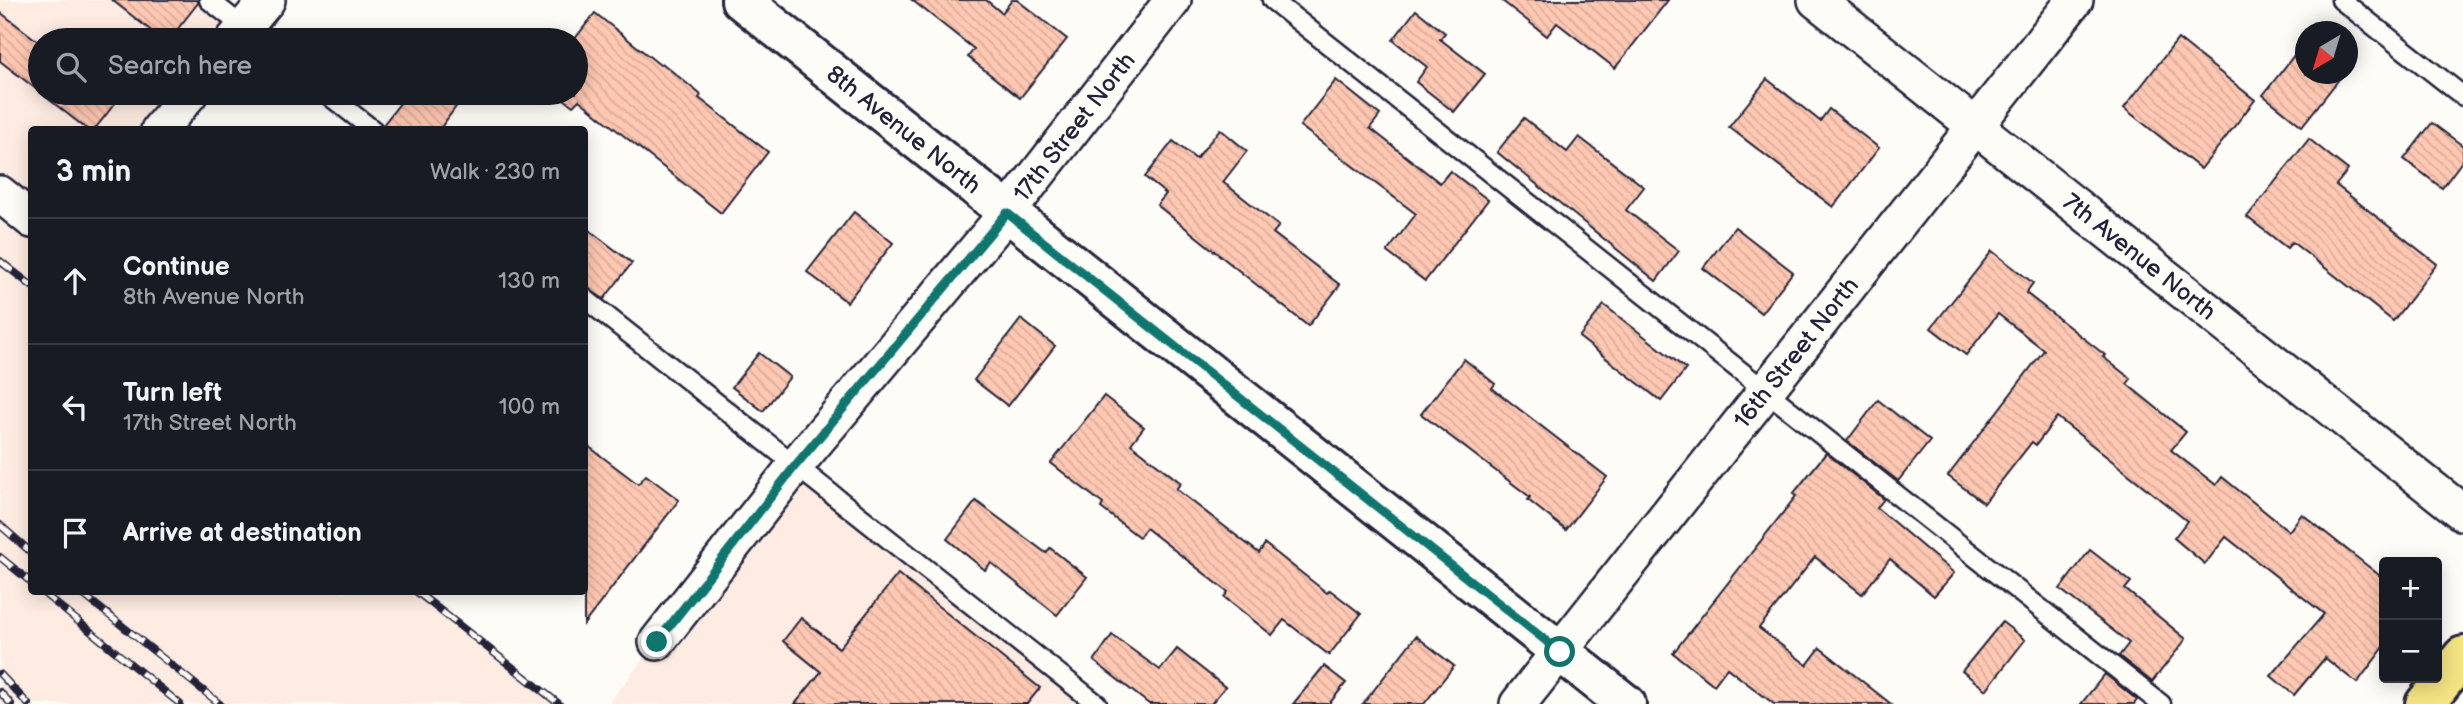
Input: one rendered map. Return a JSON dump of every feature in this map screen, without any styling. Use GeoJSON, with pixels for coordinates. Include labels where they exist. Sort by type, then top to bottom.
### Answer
{"type":"FeatureCollection","features":[{"type":"Feature","properties":{"kind":"main road"},"geometry":{"type":"LineString","coordinates":[[2425,704],[2463,656]]}},
{"type":"Feature","properties":{"kind":"street"},"geometry":{"type":"LineString","coordinates":[[251,28],[267,0]]}},
{"type":"Feature","properties":{"kind":"street","name":"8th Avenue North"},"geometry":{"type":"LineString","coordinates":[[741,0],[1626,704]]}},
{"type":"Feature","properties":{"kind":"street","name":"17th Street North"},"geometry":{"type":"LineString","coordinates":[[657,642],[795,466],[1007,213],[1173,0]]}},
{"type":"Feature","properties":{"kind":"street","name":"7th Avenue North"},"geometry":{"type":"LineString","coordinates":[[1816,0],[2463,513]]}},
{"type":"Feature","properties":{"kind":"street","name":"16th Street North"},"geometry":{"type":"LineString","coordinates":[[1518,704],[2075,0]]}},
{"type":"Feature","properties":{"kind":"street"},"geometry":{"type":"LineString","coordinates":[[162,126],[180,105]]}},
{"type":"Feature","properties":{"kind":"street"},"geometry":{"type":"LineString","coordinates":[[0,194],[28,217]]}},
{"type":"Feature","properties":{"kind":"lane"},"geometry":{"type":"LineString","coordinates":[[209,0],[238,28]]}},
{"type":"Feature","properties":{"kind":"lane"},"geometry":{"type":"LineString","coordinates":[[1272,0],[2161,704]]}},
{"type":"Feature","properties":{"kind":"lane"},"geometry":{"type":"LineString","coordinates":[[2341,0],[2463,96]]}},
{"type":"Feature","properties":{"kind":"lane"},"geometry":{"type":"LineString","coordinates":[[341,105],[368,126]]}},
{"type":"Feature","properties":{"kind":"lane"},"geometry":{"type":"LineString","coordinates":[[588,301],[1097,704]]}},
{"type":"Feature","properties":{"kind":"shaded area"},"geometry":{"type":"Polygon","coordinates":[[[0,0],[209,0],[243,28],[28,28],[28,105],[180,105],[162,126],[28,126],[28,595],[421,595],[559,704],[0,704],[0,0]]]}},
{"type":"Feature","properties":{"kind":"shaded area"},"geometry":{"type":"Polygon","coordinates":[[[795,466],[1097,704],[608,704],[795,466]]]}},
{"type":"Feature","properties":{"kind":"building"},"geometry":{"type":"Polygon","coordinates":[[[112,0],[198,0],[178,28],[148,28],[112,0]]]}},
{"type":"Feature","properties":{"kind":"building"},"geometry":{"type":"Polygon","coordinates":[[[912,0],[986,0],[1002,13],[1012,0],[1017,0],[1067,39],[1020,98],[968,57],[974,49],[912,0]]]}},
{"type":"Feature","properties":{"kind":"building"},"geometry":{"type":"Polygon","coordinates":[[[1501,0],[1668,0],[1615,68],[1557,23],[1547,36],[1501,0]]]}},
{"type":"Feature","properties":{"kind":"building"},"geometry":{"type":"Polygon","coordinates":[[[1416,10],[1445,33],[1440,39],[1485,74],[1454,112],[1416,82],[1427,67],[1393,40],[1416,10]]]}},
{"type":"Feature","properties":{"kind":"building"},"geometry":{"type":"Polygon","coordinates":[[[0,12],[28,34],[28,83],[0,61],[0,12]]]}},
{"type":"Feature","properties":{"kind":"building"},"geometry":{"type":"Polygon","coordinates":[[[595,13],[660,65],[662,63],[701,95],[699,98],[768,152],[721,213],[585,105],[588,105],[588,28],[583,28],[595,13]]]}},
{"type":"Feature","properties":{"kind":"building"},"geometry":{"type":"Polygon","coordinates":[[[2178,39],[2255,100],[2201,169],[2124,108],[2178,39]]]}},
{"type":"Feature","properties":{"kind":"building"},"geometry":{"type":"Polygon","coordinates":[[[2295,54],[2295,84],[2335,84],[2302,126],[2263,95],[2295,54]]]}},
{"type":"Feature","properties":{"kind":"building"},"geometry":{"type":"Polygon","coordinates":[[[1767,79],[1820,121],[1829,109],[1879,148],[1833,207],[1729,127],[1767,79]]]}},
{"type":"Feature","properties":{"kind":"building"},"geometry":{"type":"Polygon","coordinates":[[[1336,80],[1380,115],[1370,128],[1440,183],[1450,171],[1488,200],[1425,281],[1387,252],[1416,214],[1300,126],[1336,80]]]}},
{"type":"Feature","properties":{"kind":"building"},"geometry":{"type":"Polygon","coordinates":[[[56,105],[114,105],[97,126],[83,126],[56,105]]]}},
{"type":"Feature","properties":{"kind":"building"},"geometry":{"type":"Polygon","coordinates":[[[399,105],[457,105],[442,126],[383,125],[399,105]]]}},
{"type":"Feature","properties":{"kind":"building"},"geometry":{"type":"Polygon","coordinates":[[[1524,118],[1567,152],[1579,137],[1644,187],[1626,210],[1679,251],[1656,281],[1497,152],[1524,118]]]}},
{"type":"Feature","properties":{"kind":"building"},"geometry":{"type":"Polygon","coordinates":[[[2432,123],[2463,146],[2463,160],[2442,188],[2404,159],[2432,123]]]}},
{"type":"Feature","properties":{"kind":"building"},"geometry":{"type":"Polygon","coordinates":[[[1220,129],[1247,151],[1223,182],[1279,226],[1273,233],[1340,285],[1308,326],[1157,205],[1166,194],[1145,177],[1173,141],[1196,159],[1220,129]]]}},
{"type":"Feature","properties":{"kind":"building"},"geometry":{"type":"Polygon","coordinates":[[[2309,139],[2348,170],[2336,185],[2437,264],[2393,321],[2292,242],[2287,248],[2247,217],[2309,139]]]}},
{"type":"Feature","properties":{"kind":"building"},"geometry":{"type":"Polygon","coordinates":[[[854,212],[893,243],[847,302],[807,272],[854,212]]]}},
{"type":"Feature","properties":{"kind":"building"},"geometry":{"type":"Polygon","coordinates":[[[1735,227],[1793,272],[1761,313],[1703,268],[1735,227]]]}},
{"type":"Feature","properties":{"kind":"building"},"geometry":{"type":"Polygon","coordinates":[[[588,229],[632,263],[604,299],[588,289],[588,229]]]}},
{"type":"Feature","properties":{"kind":"building"},"geometry":{"type":"Polygon","coordinates":[[[1992,251],[2033,283],[2026,293],[2105,355],[2103,357],[2131,379],[2127,384],[2186,432],[2171,450],[2216,485],[2222,477],[2289,531],[2302,514],[2379,575],[2379,654],[2357,683],[2325,658],[2294,695],[2271,676],[2324,614],[2226,537],[2205,564],[2174,538],[2187,521],[2057,417],[2036,445],[2032,442],[1984,503],[1948,476],[2044,350],[1998,314],[1966,355],[1931,328],[1992,251]]]}},
{"type":"Feature","properties":{"kind":"building"},"geometry":{"type":"Polygon","coordinates":[[[1604,305],[1686,369],[1661,401],[1579,337],[1604,305]]]}},
{"type":"Feature","properties":{"kind":"building"},"geometry":{"type":"Polygon","coordinates":[[[1021,319],[1055,346],[1008,406],[974,380],[1021,319]]]}},
{"type":"Feature","properties":{"kind":"building"},"geometry":{"type":"Polygon","coordinates":[[[759,353],[790,377],[763,411],[732,387],[759,353]]]}},
{"type":"Feature","properties":{"kind":"building"},"geometry":{"type":"Polygon","coordinates":[[[1464,359],[1495,384],[1492,388],[1607,477],[1566,530],[1528,500],[1530,497],[1421,414],[1464,359]]]}},
{"type":"Feature","properties":{"kind":"building"},"geometry":{"type":"Polygon","coordinates":[[[1104,396],[1144,427],[1131,444],[1181,483],[1176,489],[1259,553],[1265,544],[1327,593],[1330,590],[1361,614],[1329,655],[1284,620],[1272,635],[1224,597],[1228,592],[1146,528],[1139,537],[1101,508],[1103,504],[1051,463],[1104,396]]]}},
{"type":"Feature","properties":{"kind":"building"},"geometry":{"type":"Polygon","coordinates":[[[1878,400],[1930,441],[1898,481],[1847,441],[1878,400]]]}},
{"type":"Feature","properties":{"kind":"building"},"geometry":{"type":"Polygon","coordinates":[[[588,446],[638,484],[646,475],[679,500],[584,624],[584,595],[588,595],[588,446]]]}},
{"type":"Feature","properties":{"kind":"building"},"geometry":{"type":"Polygon","coordinates":[[[1826,453],[1884,499],[1877,508],[1954,573],[1934,596],[1890,559],[1862,594],[1815,557],[1759,628],[1807,665],[1820,648],[1891,704],[1774,704],[1727,668],[1714,685],[1673,653],[1796,496],[1793,494],[1826,453]]]}},
{"type":"Feature","properties":{"kind":"building"},"geometry":{"type":"Polygon","coordinates":[[[976,501],[1046,553],[1050,548],[1087,577],[1057,615],[991,563],[985,570],[947,539],[976,501]]]}},
{"type":"Feature","properties":{"kind":"building"},"geometry":{"type":"Polygon","coordinates":[[[2090,550],[2131,582],[2125,589],[2186,639],[2152,682],[2119,656],[2129,643],[2060,589],[2090,550]]]}},
{"type":"Feature","properties":{"kind":"building"},"geometry":{"type":"Polygon","coordinates":[[[898,574],[1040,688],[1027,704],[795,704],[821,672],[783,641],[801,618],[839,648],[898,574]]]}},
{"type":"Feature","properties":{"kind":"building"},"geometry":{"type":"Polygon","coordinates":[[[2002,622],[2025,640],[1986,690],[1962,671],[2002,622]]]}},
{"type":"Feature","properties":{"kind":"building"},"geometry":{"type":"Polygon","coordinates":[[[1112,635],[1160,670],[1177,649],[1225,687],[1211,704],[1149,704],[1094,661],[1112,635]]]}},
{"type":"Feature","properties":{"kind":"building"},"geometry":{"type":"Polygon","coordinates":[[[1416,636],[1454,666],[1424,704],[1363,704],[1416,636]]]}},
{"type":"Feature","properties":{"kind":"building"},"geometry":{"type":"Polygon","coordinates":[[[1324,666],[1346,683],[1329,704],[1293,704],[1324,666]]]}},
{"type":"Feature","properties":{"kind":"building"},"geometry":{"type":"Polygon","coordinates":[[[2105,674],[2137,700],[2134,704],[2081,704],[2105,674]]]}},
{"type":"Feature","properties":{"kind":"railway"},"geometry":{"type":"LineString","coordinates":[[0,261],[28,283]]}},
{"type":"Feature","properties":{"kind":"railway"},"geometry":{"type":"LineString","coordinates":[[0,525],[28,550]]}},
{"type":"Feature","properties":{"kind":"railway"},"geometry":{"type":"LineString","coordinates":[[0,557],[28,580]]}},
{"type":"Feature","properties":{"kind":"railway"},"geometry":{"type":"LineString","coordinates":[[46,595],[180,704]]}},
{"type":"Feature","properties":{"kind":"railway"},"geometry":{"type":"LineString","coordinates":[[84,595],[220,704]]}},
{"type":"Feature","properties":{"kind":"railway"},"geometry":{"type":"LineString","coordinates":[[421,595],[559,704]]}},
{"type":"Feature","properties":{"kind":"railway"},"geometry":{"type":"LineString","coordinates":[[0,674],[28,704]]}},
{"type":"Feature","properties":{"kind":"railway"},"geometry":{"type":"LineString","coordinates":[[0,692],[11,704]]}},
{"type":"Feature","properties":{"kind":"route"},"geometry":{"type":"LineString","coordinates":[[657,642],[795,466],[1007,213],[1560,652]]}}]}
